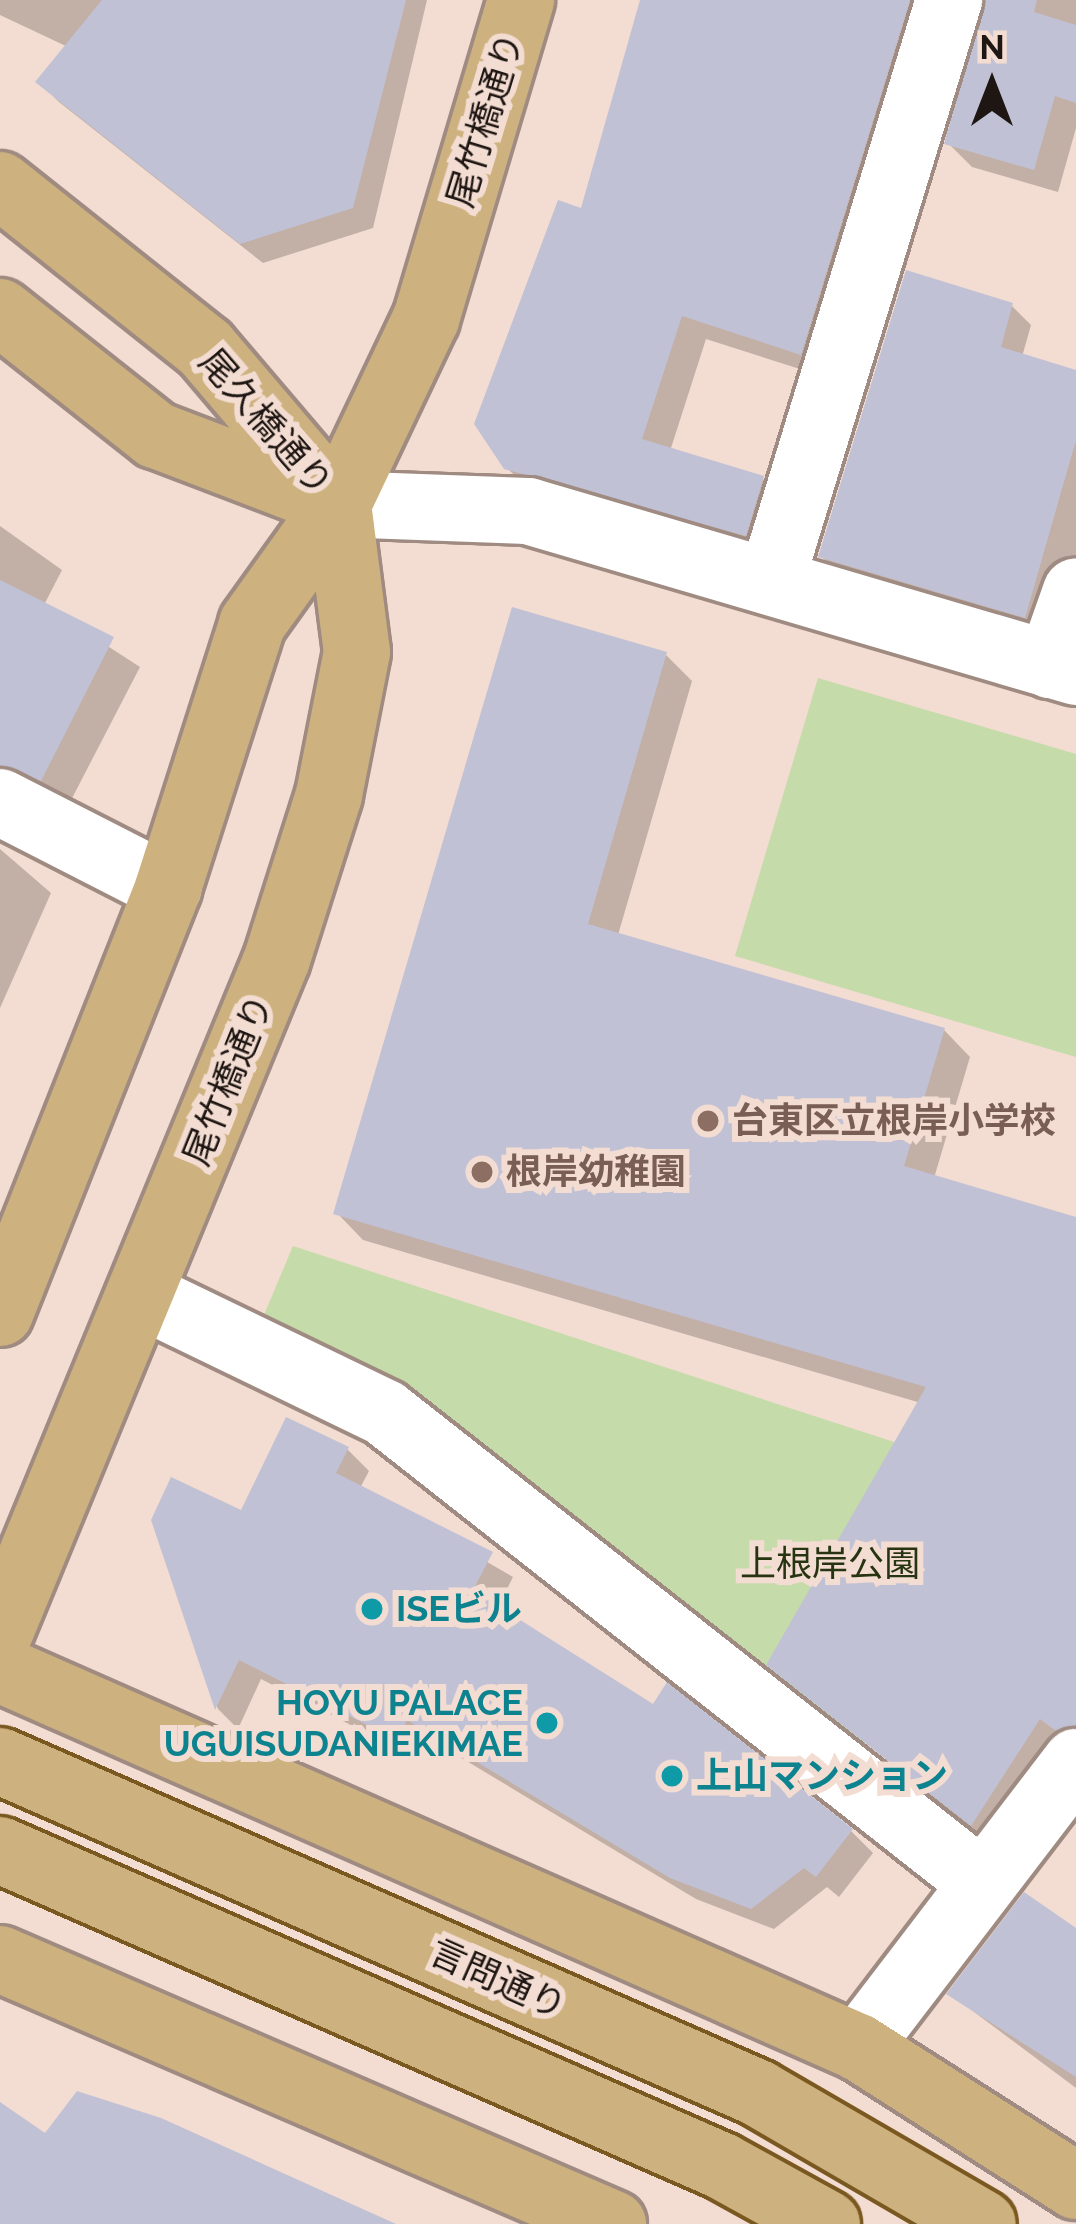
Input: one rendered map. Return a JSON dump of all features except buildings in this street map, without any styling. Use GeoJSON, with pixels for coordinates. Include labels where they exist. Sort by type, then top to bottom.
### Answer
{"type":"FeatureCollection","features":[{"type":"Feature","properties":{"kind":"main road","name":"尾竹橋通り"},"geometry":{"type":"LineString","coordinates":[[0,1313],[17,1225],[168,888],[252,624],[338,504],[426,320],[521,0]]}},
{"type":"Feature","properties":{"kind":"main road","name":"尾久橋通り"},"geometry":{"type":"LineString","coordinates":[[0,185],[205,348],[338,504]]}},
{"type":"Feature","properties":{"kind":"main road","name":"尾久橋通り"},"geometry":{"type":"LineString","coordinates":[[0,312],[155,434],[338,504]]}},
{"type":"Feature","properties":{"kind":"main road","name":"尾竹橋通り"},"geometry":{"type":"LineString","coordinates":[[0,1632],[277,959],[329,795],[357,652],[338,504]]}},
{"type":"Feature","properties":{"kind":"main road"},"geometry":{"type":"LineString","coordinates":[[0,1669],[858,2047],[1076,2186]]}},
{"type":"Feature","properties":{"kind":"main road","name":"言問通り"},"geometry":{"type":"LineString","coordinates":[[0,1761],[758,2093],[983,2224]]}},
{"type":"Feature","properties":{"kind":"main road"},"geometry":{"type":"LineString","coordinates":[[0,1850],[722,2166],[826,2224]]}},
{"type":"Feature","properties":{"kind":"main road"},"geometry":{"type":"LineString","coordinates":[[0,1959],[613,2224]]}},
{"type":"Feature","properties":{"kind":"street"},"geometry":{"type":"LineString","coordinates":[[771,583],[950,0]]}},
{"type":"Feature","properties":{"kind":"street"},"geometry":{"type":"LineString","coordinates":[[338,504],[527,511],[1063,669],[1076,591]]}},
{"type":"Feature","properties":{"kind":"street"},"geometry":{"type":"LineString","coordinates":[[0,802],[168,888]]}},
{"type":"Feature","properties":{"kind":"street"},"geometry":{"type":"LineString","coordinates":[[141,1295],[385,1413],[980,1881]]}},
{"type":"Feature","properties":{"kind":"street"},"geometry":{"type":"LineString","coordinates":[[858,2047],[980,1881],[1076,1762]]}},
{"type":"Feature","properties":{"kind":"green space"},"geometry":{"type":"Polygon","coordinates":[[[818,678],[1076,754],[1076,1057],[735,956],[818,678]]]}},
{"type":"Feature","properties":{"kind":"green space","name":"上根岸公園"},"geometry":{"type":"Polygon","coordinates":[[[293,1246],[1017,1482],[941,1640],[853,1759],[253,1341],[293,1246]]]}},
{"type":"Feature","properties":{"kind":"place","name":"台東区立根岸小学校"},"geometry":{"type":"Point","coordinates":[708,1121]}},
{"type":"Feature","properties":{"kind":"place","name":"根岸幼稚園"},"geometry":{"type":"Point","coordinates":[482,1172]}},
{"type":"Feature","properties":{"kind":"place","name":"ISEビル"},"geometry":{"type":"Point","coordinates":[372,1609]}},
{"type":"Feature","properties":{"kind":"place","name":"HOYU PALACE UGUISUDANIEKIMAE"},"geometry":{"type":"Point","coordinates":[547,1723]}},
{"type":"Feature","properties":{"kind":"place","name":"上山マンション"},"geometry":{"type":"Point","coordinates":[672,1776]}}]}
